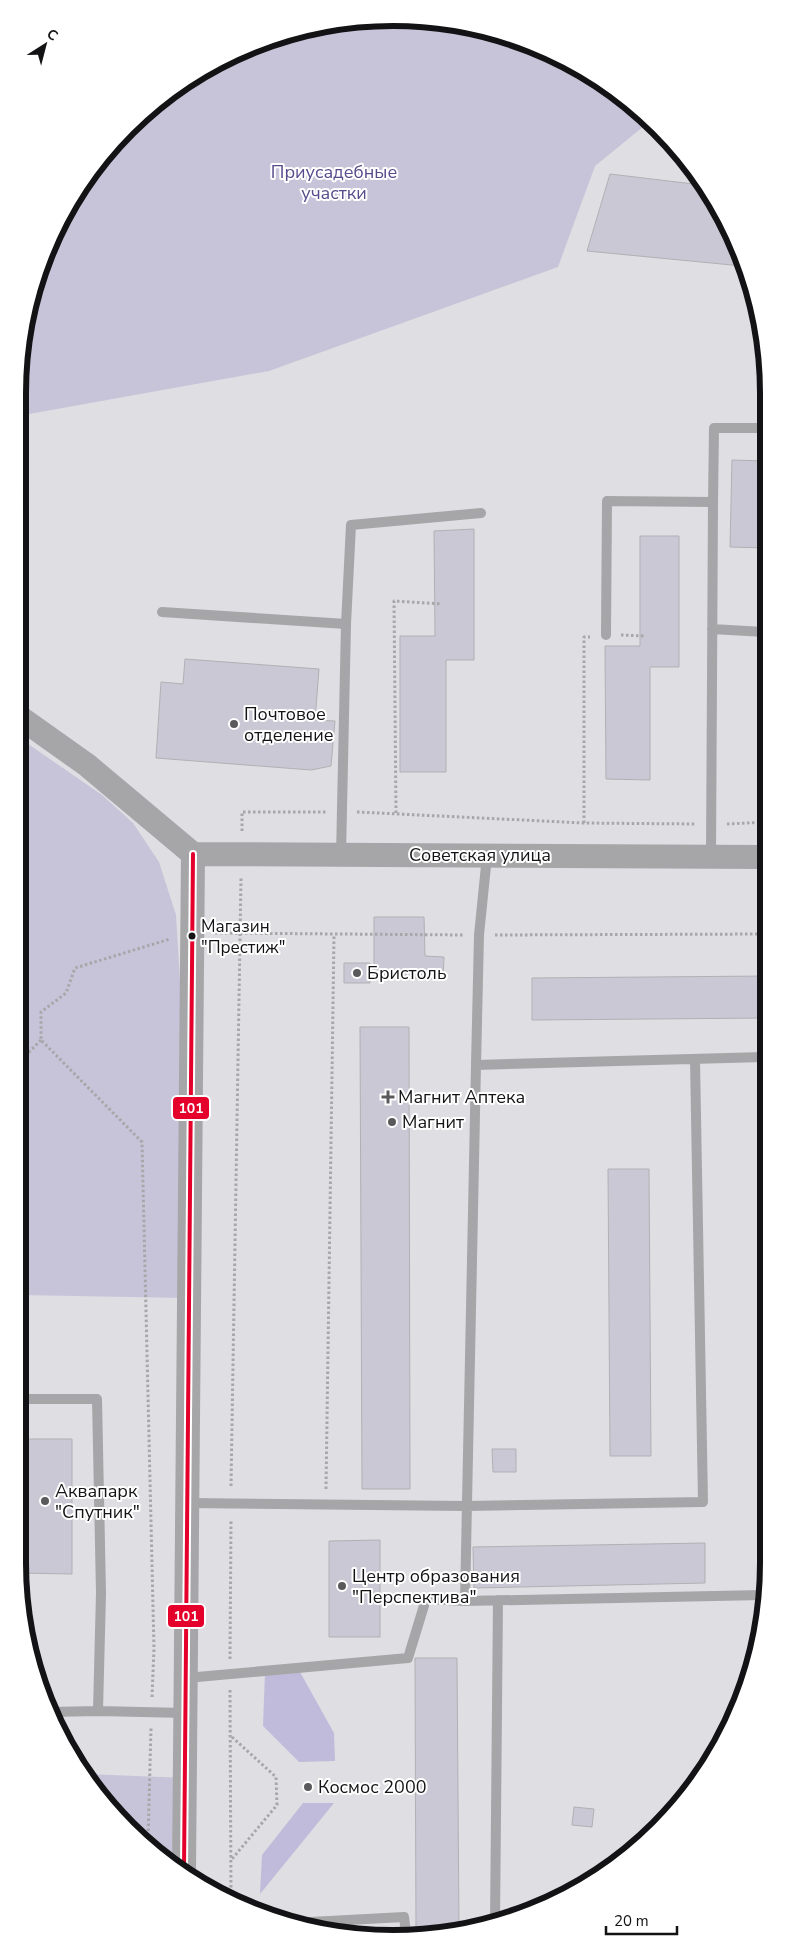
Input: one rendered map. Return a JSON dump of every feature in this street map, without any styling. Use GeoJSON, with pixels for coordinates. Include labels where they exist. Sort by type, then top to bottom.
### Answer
{"type":"FeatureCollection","features":[{"type":"Feature","properties":{"kind":"street"},"geometry":{"type":"LineString","coordinates":[[26,722],[87,765],[193,854],[184,1864]]}},
{"type":"Feature","properties":{"kind":"street","name":"Советская улица"},"geometry":{"type":"LineString","coordinates":[[193,854],[241,856],[711,855],[760,857]]}},
{"type":"Feature","properties":{"kind":"lane"},"geometry":{"type":"LineString","coordinates":[[711,855],[714,428],[760,428]]}},
{"type":"Feature","properties":{"kind":"lane"},"geometry":{"type":"LineString","coordinates":[[606,635],[607,501],[713,502]]}},
{"type":"Feature","properties":{"kind":"lane"},"geometry":{"type":"LineString","coordinates":[[341,855],[346,624],[351,525],[481,513]]}},
{"type":"Feature","properties":{"kind":"lane"},"geometry":{"type":"LineString","coordinates":[[162,612],[346,624]]}},
{"type":"Feature","properties":{"kind":"lane"},"geometry":{"type":"LineString","coordinates":[[712,629],[760,632]]}},
{"type":"Feature","properties":{"kind":"lane"},"geometry":{"type":"LineString","coordinates":[[465,1600],[479,935],[487,855]]}},
{"type":"Feature","properties":{"kind":"lane"},"geometry":{"type":"LineString","coordinates":[[476,1065],[760,1057]]}},
{"type":"Feature","properties":{"kind":"lane"},"geometry":{"type":"LineString","coordinates":[[187,1503],[466,1506],[703,1502],[695,1060]]}},
{"type":"Feature","properties":{"kind":"lane"},"geometry":{"type":"LineString","coordinates":[[26,1399],[97,1399],[101,1593],[98,1711]]}},
{"type":"Feature","properties":{"kind":"lane"},"geometry":{"type":"LineString","coordinates":[[186,1678],[408,1658],[426,1599],[498,1600],[758,1595]]}},
{"type":"Feature","properties":{"kind":"lane"},"geometry":{"type":"LineString","coordinates":[[495,1915],[498,1600]]}},
{"type":"Feature","properties":{"kind":"lane"},"geometry":{"type":"LineString","coordinates":[[58,1712],[152,1711],[185,1713]]}},
{"type":"Feature","properties":{"kind":"lane"},"geometry":{"type":"LineString","coordinates":[[316,1922],[404,1917],[406,1929]]}},
{"type":"Feature","properties":{"kind":"path"},"geometry":{"type":"LineString","coordinates":[[396,813],[394,601],[442,604]]}},
{"type":"Feature","properties":{"kind":"path"},"geometry":{"type":"LineString","coordinates":[[584,823],[584,637],[606,635],[645,636]]}},
{"type":"Feature","properties":{"kind":"path"},"geometry":{"type":"LineString","coordinates":[[231,1892],[230,1675],[232,1504],[230,1473],[242,812],[396,813],[584,823],[711,824],[760,822]]}},
{"type":"Feature","properties":{"kind":"path"},"geometry":{"type":"LineString","coordinates":[[148,1836],[154,1649],[142,1142],[41,1040],[41,1012],[66,993],[75,968],[192,932],[239,935],[760,934]]}},
{"type":"Feature","properties":{"kind":"path"},"geometry":{"type":"LineString","coordinates":[[326,1505],[334,935]]}},
{"type":"Feature","properties":{"kind":"path"},"geometry":{"type":"LineString","coordinates":[[26,1054],[41,1040]]}},
{"type":"Feature","properties":{"kind":"path"},"geometry":{"type":"LineString","coordinates":[[231,1736],[276,1777],[277,1805],[232,1860]]}},
{"type":"Feature","properties":{"kind":"green space","name":"Приусадебные участки"},"geometry":{"type":"Polygon","coordinates":[[[393,26],[441,29],[465,33],[511,46],[555,64],[597,88],[644,126],[595,166],[558,267],[269,371],[26,415],[27,369],[33,321],[46,275],[64,231],[88,189],[117,151],[151,117],[189,88],[210,75],[253,54],[321,33],[345,29],[393,26]]]}},
{"type":"Feature","properties":{"kind":"green space"},"geometry":{"type":"Polygon","coordinates":[[[26,743],[102,795],[133,823],[159,862],[176,915],[184,1047],[188,1298],[26,1295],[26,743]]]}},
{"type":"Feature","properties":{"kind":"green space"},"geometry":{"type":"Polygon","coordinates":[[[93,1774],[188,1778],[185,1865],[151,1839],[117,1805],[93,1774]]]}},
{"type":"Feature","properties":{"kind":"shaded area"},"geometry":{"type":"Polygon","coordinates":[[[265,1672],[300,1672],[334,1733],[335,1761],[299,1762],[263,1726],[265,1672]]]}},
{"type":"Feature","properties":{"kind":"shaded area"},"geometry":{"type":"Polygon","coordinates":[[[303,1803],[334,1803],[260,1894],[262,1855],[303,1803]]]}},
{"type":"Feature","properties":{"kind":"building"},"geometry":{"type":"Polygon","coordinates":[[[610,174],[694,184],[722,231],[737,265],[587,251],[610,174]]]}},
{"type":"Feature","properties":{"kind":"building"},"geometry":{"type":"Polygon","coordinates":[[[732,460],[760,461],[760,548],[730,547],[732,460]]]}},
{"type":"Feature","properties":{"kind":"building"},"geometry":{"type":"Polygon","coordinates":[[[474,529],[474,660],[446,660],[446,772],[400,772],[400,636],[435,636],[434,531],[474,529]]]}},
{"type":"Feature","properties":{"kind":"building"},"geometry":{"type":"Polygon","coordinates":[[[640,536],[679,536],[679,667],[650,667],[650,780],[606,779],[605,646],[640,646],[640,536]]]}},
{"type":"Feature","properties":{"kind":"building"},"geometry":{"type":"Polygon","coordinates":[[[185,659],[319,669],[315,720],[335,721],[331,766],[311,770],[156,758],[161,682],[183,684],[185,659]]]}},
{"type":"Feature","properties":{"kind":"building"},"geometry":{"type":"Polygon","coordinates":[[[374,917],[424,917],[425,956],[444,957],[443,979],[374,977],[374,917]]]}},
{"type":"Feature","properties":{"kind":"building","name":"Бристоль"},"geometry":{"type":"Polygon","coordinates":[[[344,963],[370,963],[370,983],[344,983],[344,963]]]}},
{"type":"Feature","properties":{"kind":"building"},"geometry":{"type":"Polygon","coordinates":[[[760,976],[760,1018],[532,1020],[532,978],[760,976]]]}},
{"type":"Feature","properties":{"kind":"building"},"geometry":{"type":"Polygon","coordinates":[[[360,1027],[409,1027],[410,1489],[362,1489],[360,1027]]]}},
{"type":"Feature","properties":{"kind":"building"},"geometry":{"type":"Polygon","coordinates":[[[608,1169],[649,1169],[651,1456],[610,1456],[608,1169]]]}},
{"type":"Feature","properties":{"kind":"building","name":"Аквапарк \"Спутник\""},"geometry":{"type":"Polygon","coordinates":[[[26,1439],[72,1439],[72,1574],[26,1573],[26,1439]]]}},
{"type":"Feature","properties":{"kind":"building"},"geometry":{"type":"Polygon","coordinates":[[[492,1449],[516,1449],[516,1472],[493,1472],[492,1449]]]}},
{"type":"Feature","properties":{"kind":"building"},"geometry":{"type":"Polygon","coordinates":[[[380,1540],[380,1637],[329,1637],[329,1541],[380,1540]]]}},
{"type":"Feature","properties":{"kind":"building"},"geometry":{"type":"Polygon","coordinates":[[[705,1543],[705,1583],[474,1588],[473,1547],[705,1543]]]}},
{"type":"Feature","properties":{"kind":"building"},"geometry":{"type":"Polygon","coordinates":[[[415,1658],[457,1658],[459,1924],[416,1929],[415,1658]]]}},
{"type":"Feature","properties":{"kind":"building"},"geometry":{"type":"Polygon","coordinates":[[[574,1807],[594,1809],[592,1827],[572,1825],[574,1807]]]}},
{"type":"Feature","properties":{"kind":"transit line","name":"101"},"geometry":{"type":"LineString","coordinates":[[184,1864],[193,854]]}},
{"type":"Feature","properties":{"kind":"place","name":"Почтовое отделение"},"geometry":{"type":"Point","coordinates":[234,724]}},
{"type":"Feature","properties":{"kind":"place","name":"Магазин \"Престиж\""},"geometry":{"type":"Point","coordinates":[192,936]}},
{"type":"Feature","properties":{"kind":"place","name":"Бристоль"},"geometry":{"type":"Point","coordinates":[357,973]}},
{"type":"Feature","properties":{"kind":"place","name":"Магнит Аптека"},"geometry":{"type":"Point","coordinates":[388,1097]}},
{"type":"Feature","properties":{"kind":"place","name":"Магнит"},"geometry":{"type":"Point","coordinates":[392,1122]}},
{"type":"Feature","properties":{"kind":"place","name":"Аквапарк \"Спутник\""},"geometry":{"type":"Point","coordinates":[45,1501]}},
{"type":"Feature","properties":{"kind":"place","name":"Центр образования \"Перспектива\""},"geometry":{"type":"Point","coordinates":[342,1586]}},
{"type":"Feature","properties":{"kind":"place","name":"Космос 2000"},"geometry":{"type":"Point","coordinates":[308,1787]}}]}
